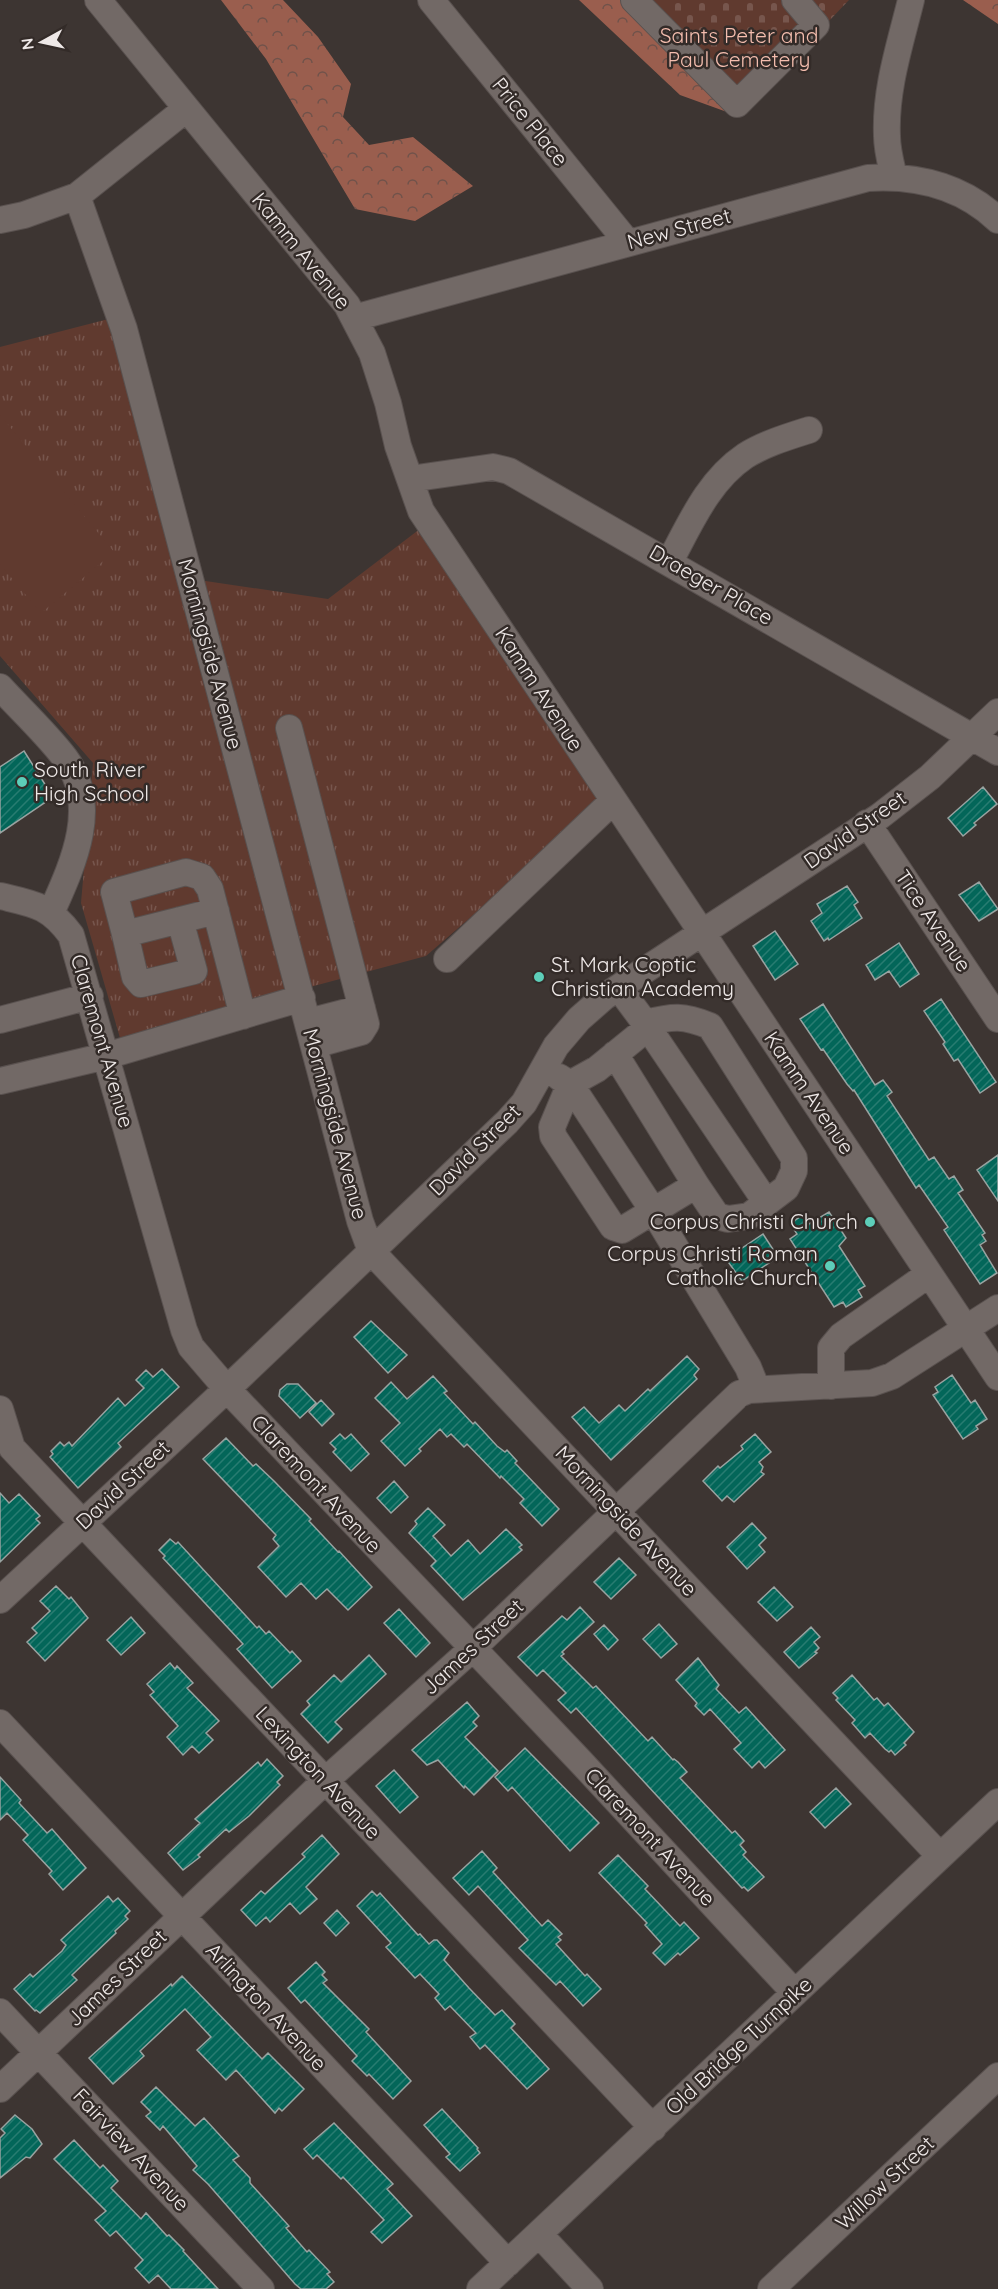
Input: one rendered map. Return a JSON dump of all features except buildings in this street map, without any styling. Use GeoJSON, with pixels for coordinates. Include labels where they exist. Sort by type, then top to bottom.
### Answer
{"type":"FeatureCollection","features":[{"type":"Feature","properties":{"kind":"street","name":"Kamm Avenue"},"geometry":{"type":"LineString","coordinates":[[98,0],[347,305],[372,353],[388,403],[398,446],[421,512],[998,1377]]}},
{"type":"Feature","properties":{"kind":"street","name":"Price Place"},"geometry":{"type":"LineString","coordinates":[[431,0],[628,243]]}},
{"type":"Feature","properties":{"kind":"street"},"geometry":{"type":"LineString","coordinates":[[634,0],[737,104],[816,25],[795,0]]}},
{"type":"Feature","properties":{"kind":"street"},"geometry":{"type":"LineString","coordinates":[[894,177],[887,138],[887,108],[890,85],[911,0]]}},
{"type":"Feature","properties":{"kind":"street"},"geometry":{"type":"LineString","coordinates":[[0,220],[24,215],[76,196],[186,109]]}},
{"type":"Feature","properties":{"kind":"street","name":"New Street"},"geometry":{"type":"LineString","coordinates":[[354,318],[868,178],[918,179],[950,189],[980,205],[998,220]]}},
{"type":"Feature","properties":{"kind":"street","name":"Morningside Avenue"},"geometry":{"type":"LineString","coordinates":[[76,196],[124,328],[360,1221],[371,1251],[940,1856]]}},
{"type":"Feature","properties":{"kind":"street"},"geometry":{"type":"LineString","coordinates":[[670,561],[709,490],[744,457],[771,443],[809,430]]}},
{"type":"Feature","properties":{"kind":"street","name":"Draeger Place"},"geometry":{"type":"LineString","coordinates":[[410,478],[493,467],[509,471],[670,561],[998,752]]}},
{"type":"Feature","properties":{"kind":"street"},"geometry":{"type":"LineString","coordinates":[[0,687],[66,759],[80,788],[83,816],[77,844],[69,873],[51,914]]}},
{"type":"Feature","properties":{"kind":"street","name":"David Street"},"geometry":{"type":"LineString","coordinates":[[0,1600],[227,1389],[507,1122],[524,1102],[555,1046],[579,1019],[604,997],[867,823],[930,777],[998,712]]}},
{"type":"Feature","properties":{"kind":"street"},"geometry":{"type":"LineString","coordinates":[[0,1081],[106,1056],[243,1016],[308,1022],[361,1032],[366,1024],[289,728]]}},
{"type":"Feature","properties":{"kind":"street"},"geometry":{"type":"LineString","coordinates":[[447,959],[613,801]]}},
{"type":"Feature","properties":{"kind":"street","name":"Tice Avenue"},"geometry":{"type":"LineString","coordinates":[[867,823],[998,1019]]}},
{"type":"Feature","properties":{"kind":"street"},"geometry":{"type":"LineString","coordinates":[[180,920],[194,971],[141,984],[135,977],[114,892],[186,872],[202,877],[210,889],[243,1016]]}},
{"type":"Feature","properties":{"kind":"street","name":"Claremont Avenue"},"geometry":{"type":"LineString","coordinates":[[0,896],[42,907],[60,920],[71,934],[184,1330],[191,1347],[227,1389],[580,1761],[795,1993]]}},
{"type":"Feature","properties":{"kind":"street"},"geometry":{"type":"LineString","coordinates":[[125,934],[216,911]]}},
{"type":"Feature","properties":{"kind":"street"},"geometry":{"type":"LineString","coordinates":[[619,988],[766,1202]]}},
{"type":"Feature","properties":{"kind":"street"},"geometry":{"type":"LineString","coordinates":[[0,1020],[90,996]]}},
{"type":"Feature","properties":{"kind":"street"},"geometry":{"type":"LineString","coordinates":[[615,1054],[717,1216],[728,1219],[749,1216],[786,1188],[794,1171],[794,1158],[710,1026],[691,1018],[672,1016],[645,1023]]}},
{"type":"Feature","properties":{"kind":"street"},"geometry":{"type":"LineString","coordinates":[[645,1023],[645,1030],[597,1069],[570,1084],[552,1127],[552,1136],[613,1227],[622,1230],[696,1185]]}},
{"type":"Feature","properties":{"kind":"street"},"geometry":{"type":"LineString","coordinates":[[543,1067],[570,1084],[654,1212],[748,1367],[757,1389]]}},
{"type":"Feature","properties":{"kind":"street"},"geometry":{"type":"LineString","coordinates":[[831,1386],[831,1348],[841,1336],[929,1274]]}},
{"type":"Feature","properties":{"kind":"street","name":"James Street"},"geometry":{"type":"LineString","coordinates":[[0,2090],[326,1781],[472,1649],[618,1512],[739,1394],[757,1389],[872,1383],[892,1376],[998,1308]]}},
{"type":"Feature","properties":{"kind":"street","name":"Lexington Avenue"},"geometry":{"type":"LineString","coordinates":[[0,1409],[12,1448],[653,2128]]}},
{"type":"Feature","properties":{"kind":"street","name":"Arlington Avenue"},"geometry":{"type":"LineString","coordinates":[[0,1724],[508,2263]]}},
{"type":"Feature","properties":{"kind":"street","name":"Old Bridge Turnpike"},"geometry":{"type":"LineString","coordinates":[[480,2289],[998,1802]]}},
{"type":"Feature","properties":{"kind":"street","name":"Fairview Avenue"},"geometry":{"type":"LineString","coordinates":[[0,2012],[261,2289]]}},
{"type":"Feature","properties":{"kind":"street","name":"Willow Street"},"geometry":{"type":"LineString","coordinates":[[771,2289],[998,2076]]}},
{"type":"Feature","properties":{"kind":"street"},"geometry":{"type":"LineString","coordinates":[[539,2234],[590,2289]]}},
{"type":"Feature","properties":{"kind":"green space"},"geometry":{"type":"Polygon","coordinates":[[[221,0],[283,0],[318,37],[351,84],[343,117],[369,145],[413,137],[473,186],[415,221],[355,209],[266,59],[221,0]]]}},
{"type":"Feature","properties":{"kind":"green space"},"geometry":{"type":"Polygon","coordinates":[[[579,0],[622,0],[738,116],[680,95],[579,0]]]}},
{"type":"Feature","properties":{"kind":"green space","name":"Saints Peter and Paul Cemetery"},"geometry":{"type":"Polygon","coordinates":[[[622,0],[849,0],[738,116],[622,0]]]}},
{"type":"Feature","properties":{"kind":"green space"},"geometry":{"type":"Polygon","coordinates":[[[963,0],[998,0],[998,24],[963,0]]]}},
{"type":"Feature","properties":{"kind":"green space"},"geometry":{"type":"Polygon","coordinates":[[[120,316],[192,579],[328,599],[429,522],[611,796],[426,956],[120,1038],[81,903],[93,763],[0,656],[0,347],[120,316]]]}},
{"type":"Feature","properties":{"kind":"green space"},"geometry":{"type":"Polygon","coordinates":[[[0,415],[114,552],[41,613],[0,564],[0,415]]]}},
{"type":"Feature","properties":{"kind":"place","name":"South River High School"},"geometry":{"type":"Point","coordinates":[22,782]}},
{"type":"Feature","properties":{"kind":"place","name":"St. Mark Coptic Christian Academy"},"geometry":{"type":"Point","coordinates":[539,977]}},
{"type":"Feature","properties":{"kind":"place","name":"Corpus Christi Church"},"geometry":{"type":"Point","coordinates":[870,1222]}},
{"type":"Feature","properties":{"kind":"place","name":"Corpus Christi Roman Catholic Church"},"geometry":{"type":"Point","coordinates":[830,1266]}}]}
